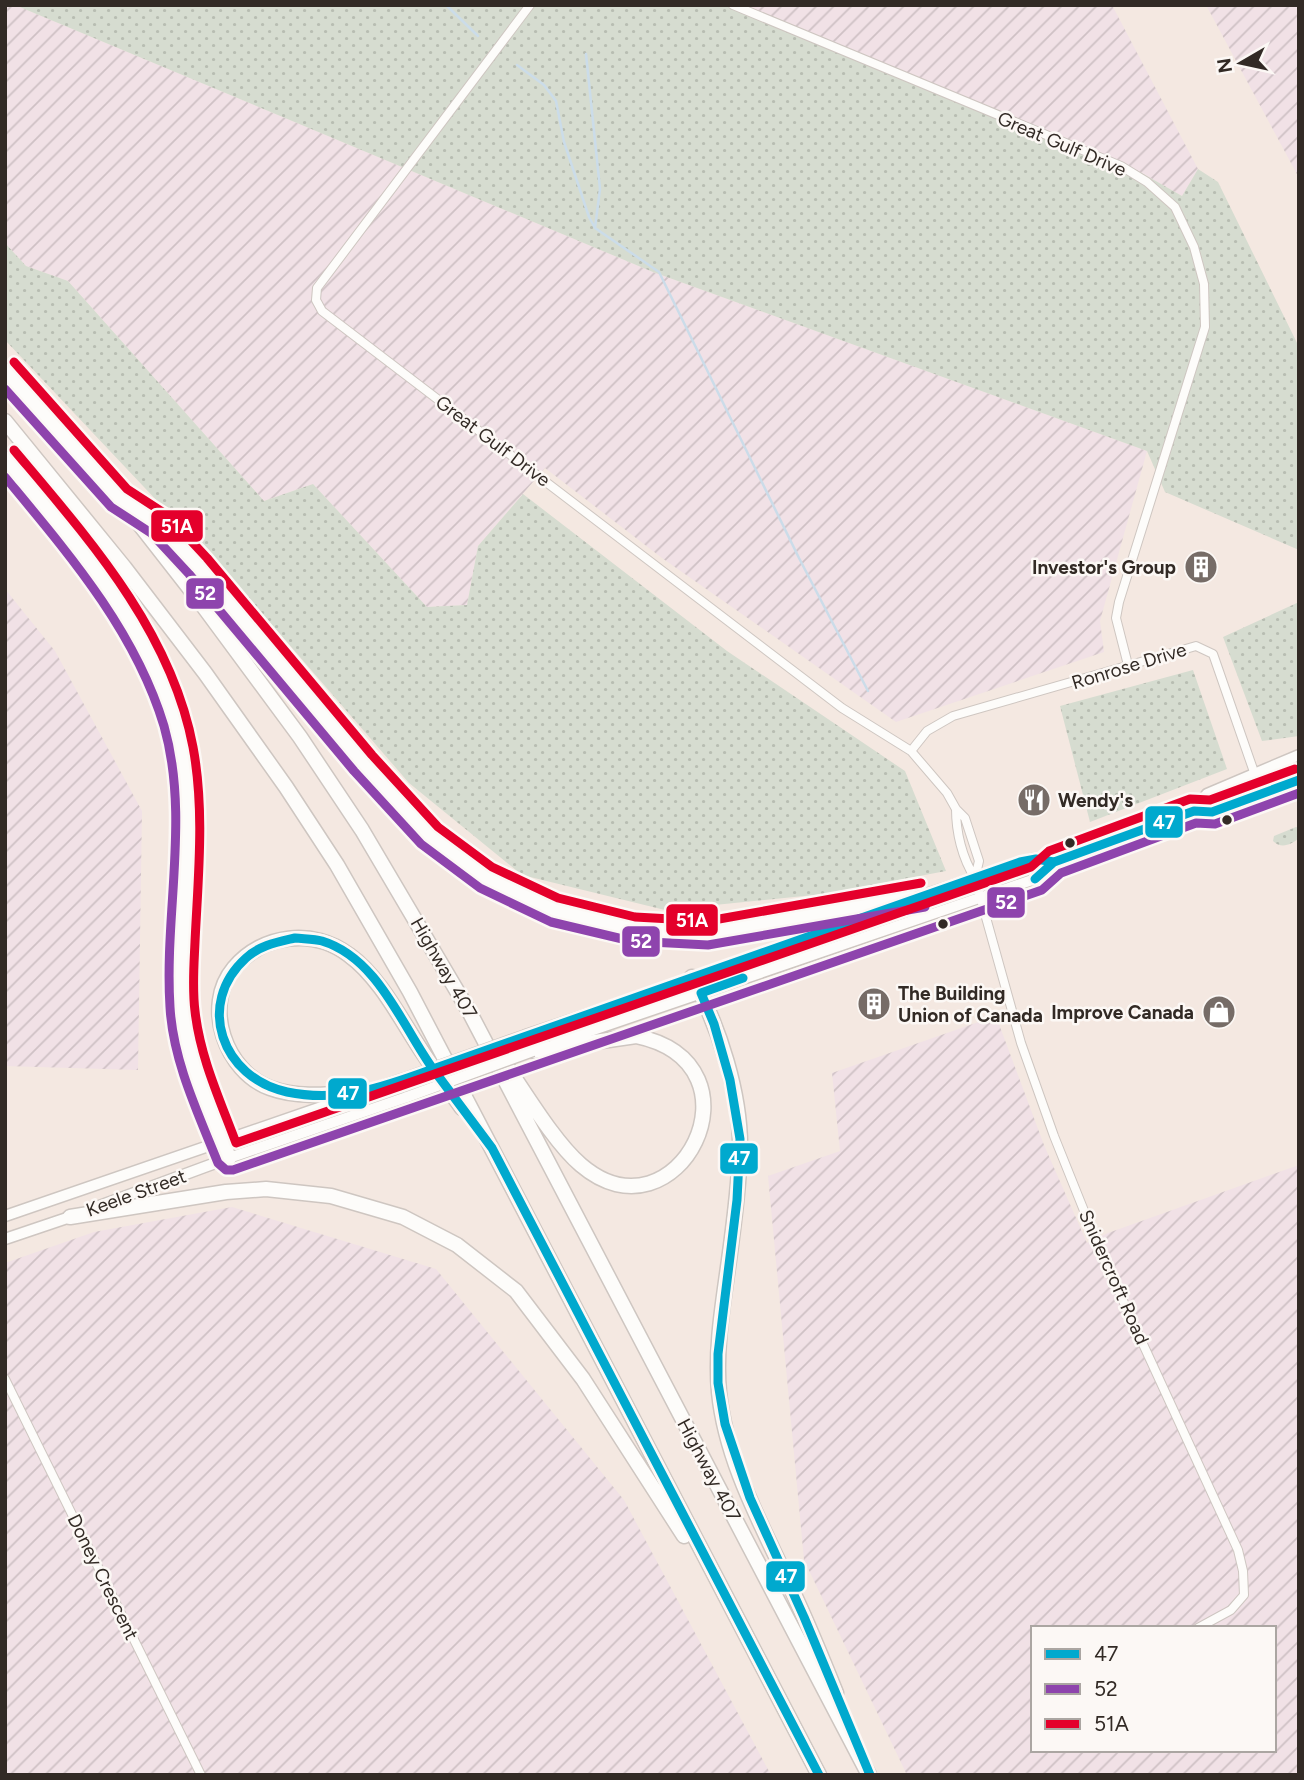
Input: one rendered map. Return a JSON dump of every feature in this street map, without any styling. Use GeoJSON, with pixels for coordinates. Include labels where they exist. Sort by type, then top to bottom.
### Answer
{"type":"FeatureCollection","features":[{"type":"Feature","properties":{"kind":"highway","name":"Highway 407"},"geometry":{"type":"LineString","coordinates":[[5,370],[119,498],[210,614],[307,748],[376,852],[470,1013],[869,1775]]}},
{"type":"Feature","properties":{"kind":"highway"},"geometry":{"type":"LineString","coordinates":[[5,421],[82,514],[189,652],[312,825],[389,954],[819,1775]]}},
{"type":"Feature","properties":{"kind":"highway"},"geometry":{"type":"LineString","coordinates":[[5,458],[90,564],[131,623],[158,674],[176,725],[185,776],[187,820],[181,988],[183,1016],[189,1048],[229,1158]]}},
{"type":"Feature","properties":{"kind":"highway"},"geometry":{"type":"LineString","coordinates":[[119,498],[159,524],[363,763],[422,827],[486,878],[554,910],[633,929],[709,933],[913,898]]}},
{"type":"Feature","properties":{"kind":"highway"},"geometry":{"type":"LineString","coordinates":[[365,1092],[317,1095],[292,1093],[268,1087],[246,1074],[228,1051],[220,1023],[222,991],[233,968],[258,948],[286,938],[312,938],[332,944],[350,955],[399,1015],[425,1056],[492,1148]]}},
{"type":"Feature","properties":{"kind":"highway"},"geometry":{"type":"LineString","coordinates":[[692,978],[707,1003],[738,1120],[740,1149],[736,1203],[719,1330],[719,1394],[725,1426],[751,1503],[809,1626],[869,1775]]}},
{"type":"Feature","properties":{"kind":"highway"},"geometry":{"type":"LineString","coordinates":[[470,1013],[559,1141],[581,1165],[601,1178],[627,1186],[657,1181],[683,1163],[699,1134],[705,1107],[698,1079],[676,1052],[652,1039],[636,1036],[533,1051]]}},
{"type":"Feature","properties":{"kind":"highway"},"geometry":{"type":"LineString","coordinates":[[70,1217],[213,1194],[266,1189],[331,1196],[403,1217],[457,1245],[516,1291],[583,1379],[732,1610]]}},
{"type":"Feature","properties":{"kind":"main road","name":"Keele Street"},"geometry":{"type":"LineString","coordinates":[[1194,811],[1206,794],[1299,755]]}},
{"type":"Feature","properties":{"kind":"main road","name":"Keele Street"},"geometry":{"type":"LineString","coordinates":[[5,1239],[533,1051],[1038,878],[1054,862],[1194,811],[1212,812],[1299,780]]}},
{"type":"Feature","properties":{"kind":"main road","name":"Keele Street"},"geometry":{"type":"LineString","coordinates":[[5,1216],[692,978],[913,898],[1034,859],[1054,862]]}},
{"type":"Feature","properties":{"kind":"street","name":"Great Gulf Drive"},"geometry":{"type":"LineString","coordinates":[[530,5],[317,288],[316,300],[322,311],[832,701],[911,751],[947,793],[956,809],[956,823],[966,865],[975,878],[980,898]]}},
{"type":"Feature","properties":{"kind":"street","name":"Great Gulf Drive"},"geometry":{"type":"LineString","coordinates":[[733,5],[1121,166],[1147,182],[1175,207],[1194,247],[1204,284],[1205,327],[1119,602],[1116,618],[1128,665]]}},
{"type":"Feature","properties":{"kind":"street","name":"Ronrose Drive"},"geometry":{"type":"LineString","coordinates":[[911,751],[927,731],[953,716],[1062,687],[1196,646],[1213,653],[1262,795]]}},
{"type":"Feature","properties":{"kind":"street","name":"Snidercroft Road"},"geometry":{"type":"LineString","coordinates":[[980,898],[1021,1044],[1054,1136],[1101,1253],[1238,1550],[1245,1582],[1244,1595],[1231,1610],[1202,1626]]}},
{"type":"Feature","properties":{"kind":"street","name":"Doney Crescent"},"geometry":{"type":"LineString","coordinates":[[5,1379],[201,1775]]}},
{"type":"Feature","properties":{"kind":"shaded area"},"geometry":{"type":"Polygon","coordinates":[[[5,5],[15,5],[653,272],[1147,451],[1100,621],[1104,652],[896,722],[662,558],[545,468],[478,546],[467,605],[427,607],[313,484],[264,501],[68,281],[26,266],[5,243],[5,5]]]}},
{"type":"Feature","properties":{"kind":"shaded area"},"geometry":{"type":"Polygon","coordinates":[[[15,5],[745,5],[1126,164],[1182,196],[1198,169],[1218,182],[1299,347],[1299,550],[1165,492],[1147,451],[653,272],[15,5]]]}},
{"type":"Feature","properties":{"kind":"shaded area"},"geometry":{"type":"Polygon","coordinates":[[[745,5],[1112,5],[1198,169],[1182,196],[1126,164],[745,5]]]}},
{"type":"Feature","properties":{"kind":"shaded area"},"geometry":{"type":"Polygon","coordinates":[[[1206,5],[1299,5],[1299,178],[1206,5]]]}},
{"type":"Feature","properties":{"kind":"shaded area"},"geometry":{"type":"Polygon","coordinates":[[[5,243],[26,266],[68,281],[264,501],[313,484],[427,607],[467,605],[478,546],[523,494],[727,651],[905,771],[946,871],[824,894],[665,910],[522,875],[409,783],[247,596],[5,340],[5,243]]]}},
{"type":"Feature","properties":{"kind":"shaded area"},"geometry":{"type":"Polygon","coordinates":[[[5,589],[55,651],[142,811],[138,1070],[5,1066],[5,589]]]}},
{"type":"Feature","properties":{"kind":"shaded area"},"geometry":{"type":"Polygon","coordinates":[[[1299,602],[1299,736],[1262,741],[1223,637],[1299,602]]]}},
{"type":"Feature","properties":{"kind":"shaded area"},"geometry":{"type":"Polygon","coordinates":[[[1193,670],[1227,769],[1090,822],[1060,706],[1193,670]]]}},
{"type":"Feature","properties":{"kind":"shaded area"},"geometry":{"type":"Polygon","coordinates":[[[1299,828],[1299,838],[1293,843],[1283,845],[1273,841],[1274,836],[1299,828]]]}},
{"type":"Feature","properties":{"kind":"shaded area"},"geometry":{"type":"Polygon","coordinates":[[[996,1016],[1044,1145],[1087,1243],[1108,1233],[1299,1165],[1299,1775],[907,1775],[804,1560],[768,1176],[840,1151],[832,1073],[996,1016]]]}},
{"type":"Feature","properties":{"kind":"shaded area"},"geometry":{"type":"Polygon","coordinates":[[[232,1207],[436,1269],[624,1500],[771,1775],[5,1775],[5,1263],[94,1232],[232,1207]]]}},
{"type":"Feature","properties":{"kind":"waterway"},"geometry":{"type":"LineString","coordinates":[[446,5],[478,36]]}},
{"type":"Feature","properties":{"kind":"waterway"},"geometry":{"type":"LineString","coordinates":[[586,54],[600,189],[595,228]]}},
{"type":"Feature","properties":{"kind":"waterway"},"geometry":{"type":"LineString","coordinates":[[517,65],[544,85],[556,101],[564,142],[595,228],[659,272],[799,558],[868,691]]}},
{"type":"Feature","properties":{"kind":"transit line","name":"51A"},"geometry":{"type":"LineString","coordinates":[[14,362],[127,489],[167,515],[207,558],[372,755],[438,827],[492,867],[558,898],[635,917],[708,921],[921,883]]}},
{"type":"Feature","properties":{"kind":"transit line","name":"52"},"geometry":{"type":"LineString","coordinates":[[5,389],[111,507],[151,533],[189,574],[354,771],[421,844],[480,888],[551,922],[631,941],[708,945],[925,907]]}},
{"type":"Feature","properties":{"kind":"transit line","name":"51A"},"geometry":{"type":"LineString","coordinates":[[14,450],[70,517],[123,588],[166,664],[182,704],[193,747],[199,795],[195,1011],[206,1062],[236,1143],[1031,867],[1049,851],[1190,799],[1210,800],[1295,769]]}},
{"type":"Feature","properties":{"kind":"transit line","name":"52"},"geometry":{"type":"LineString","coordinates":[[5,477],[75,564],[118,625],[136,657],[164,726],[171,760],[176,830],[169,972],[172,1027],[181,1067],[195,1106],[218,1163],[226,1170],[233,1170],[1042,890],[1061,873],[1196,823],[1215,824],[1299,793]]}},
{"type":"Feature","properties":{"kind":"transit line","name":"47"},"geometry":{"type":"LineString","coordinates":[[1035,879],[1054,862],[1194,811],[1212,812],[1299,780]]}},
{"type":"Feature","properties":{"kind":"transit line","name":"47"},"geometry":{"type":"LineString","coordinates":[[433,1069],[1020,862],[1036,859],[1054,862]]}},
{"type":"Feature","properties":{"kind":"transit line","name":"47"},"geometry":{"type":"LineString","coordinates":[[295,938],[322,941],[359,962],[387,995],[433,1069],[379,1087],[325,1096],[287,1092],[264,1084],[246,1072],[232,1056],[223,1037],[219,1017],[222,996],[230,976],[251,954],[269,945],[295,938]]}},
{"type":"Feature","properties":{"kind":"transit line","name":"47"},"geometry":{"type":"LineString","coordinates":[[743,978],[701,993],[714,1024],[730,1080],[740,1139],[737,1200],[718,1354],[718,1383],[725,1424],[750,1498],[804,1617],[870,1775]]}},
{"type":"Feature","properties":{"kind":"transit line","name":"47"},"geometry":{"type":"LineString","coordinates":[[433,1069],[492,1148],[819,1775]]}},
{"type":"Feature","properties":{"kind":"place","name":"Investor's Group"},"geometry":{"type":"Point","coordinates":[1201,567]}},
{"type":"Feature","properties":{"kind":"place","name":"Wendy's"},"geometry":{"type":"Point","coordinates":[1034,800]}},
{"type":"Feature","properties":{"kind":"place","name":"The Building Union of Canada"},"geometry":{"type":"Point","coordinates":[874,1004]}},
{"type":"Feature","properties":{"kind":"place","name":"Improve Canada"},"geometry":{"type":"Point","coordinates":[1219,1012]}}]}
